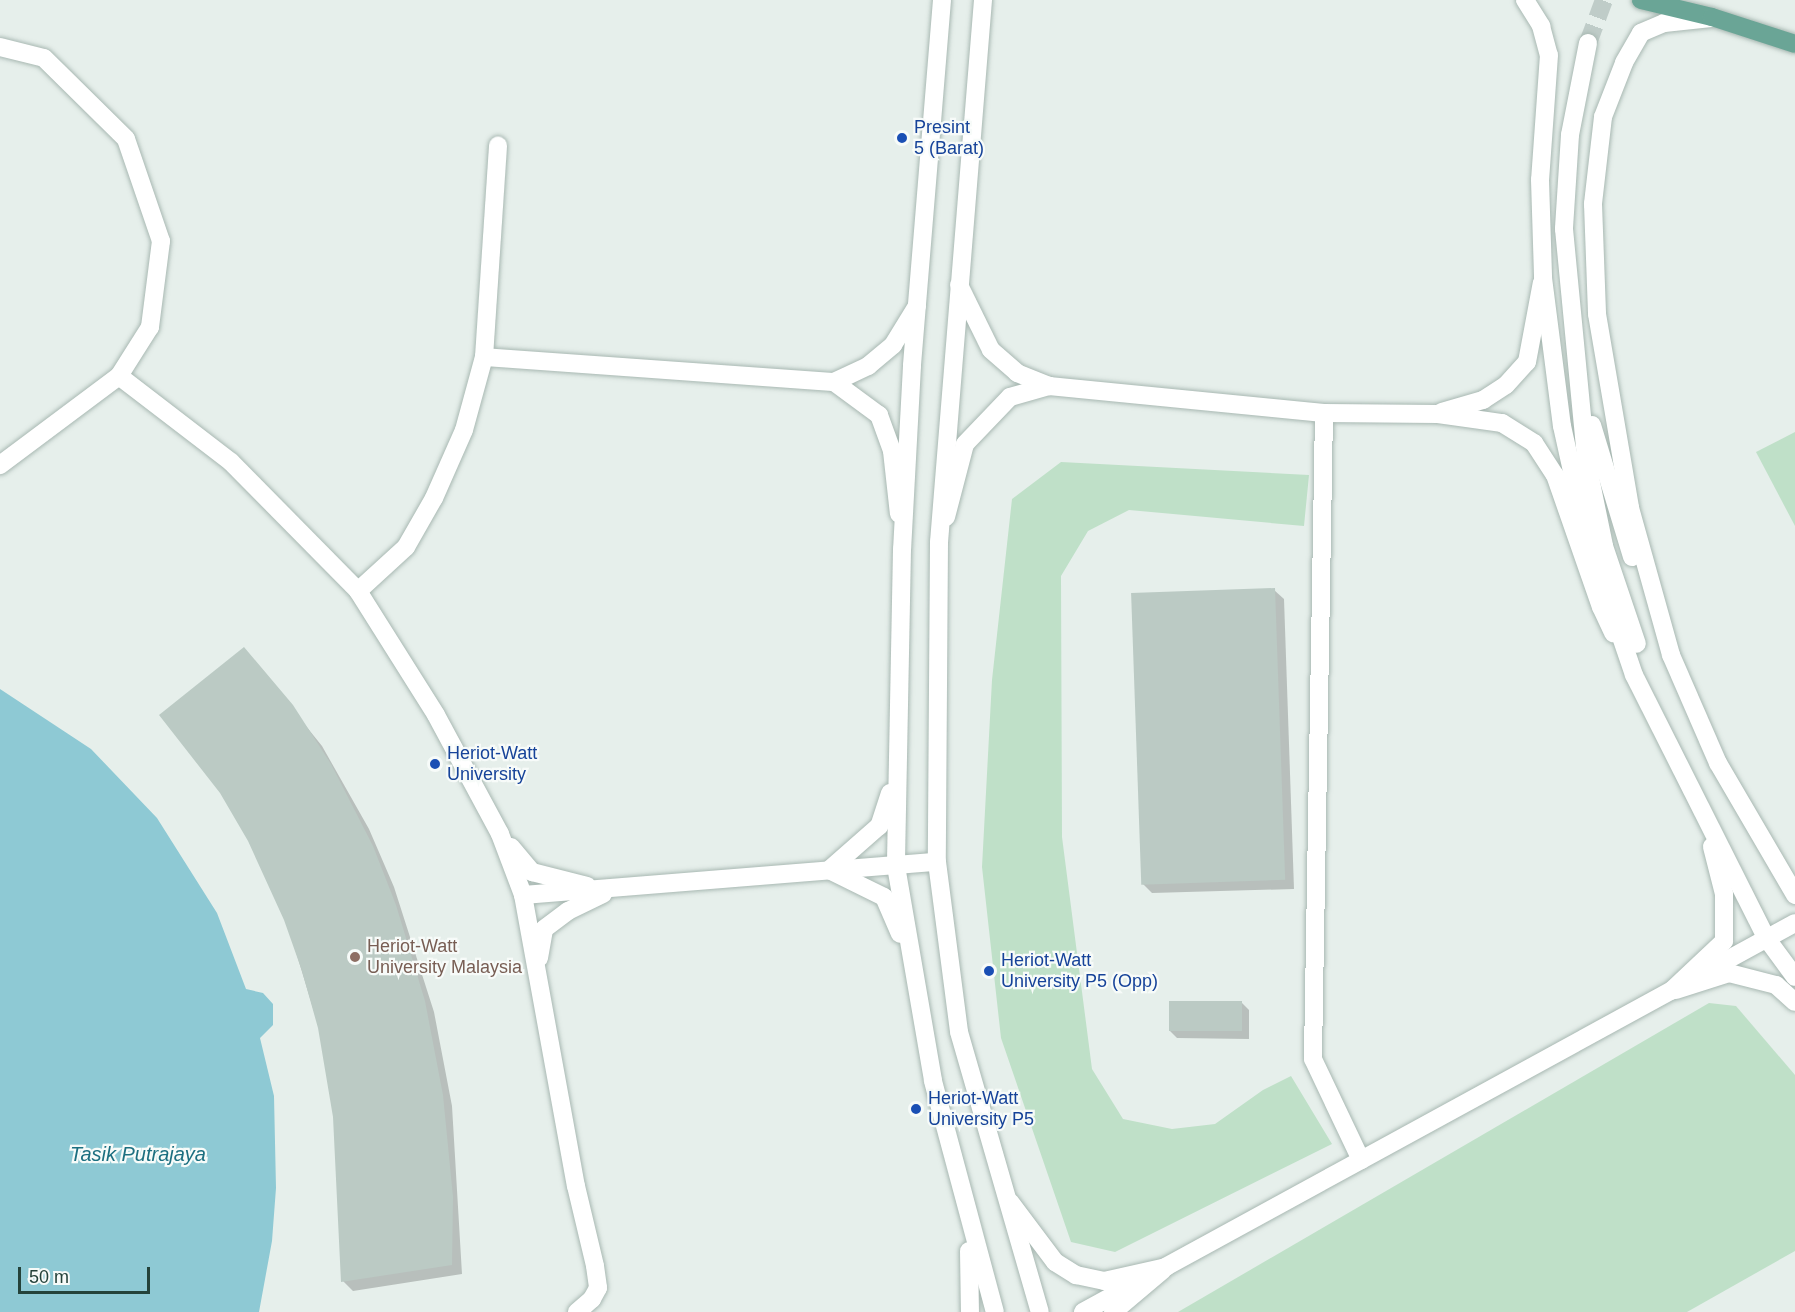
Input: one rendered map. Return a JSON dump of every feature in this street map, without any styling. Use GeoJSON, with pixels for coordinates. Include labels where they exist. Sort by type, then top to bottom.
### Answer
{"type":"FeatureCollection","features":[{"type":"Feature","properties":{"kind":"main road"},"geometry":{"type":"LineString","coordinates":[[1641,0],[1712,17],[1795,44]]}},
{"type":"Feature","properties":{"kind":"street"},"geometry":{"type":"LineString","coordinates":[[942,0],[917,306],[902,549],[895,778],[896,866],[910,960],[933,1081],[995,1312]]}},
{"type":"Feature","properties":{"kind":"street"},"geometry":{"type":"LineString","coordinates":[[983,0],[939,542],[937,862],[958,1032],[1002,1191],[1040,1312]]}},
{"type":"Feature","properties":{"kind":"street"},"geometry":{"type":"LineString","coordinates":[[1525,0],[1541,26],[1549,55],[1540,180],[1543,278],[1562,426],[1586,534],[1634,675]]}},
{"type":"Feature","properties":{"kind":"street"},"geometry":{"type":"LineString","coordinates":[[1671,655],[1630,508],[1611,409],[1597,314],[1593,204],[1603,117],[1624,63],[1641,33],[1664,23],[1712,17]]}},
{"type":"Feature","properties":{"kind":"street"},"geometry":{"type":"LineString","coordinates":[[1588,43],[1570,135],[1564,229],[1586,458],[1604,546],[1642,660],[1704,816],[1724,894],[1724,941],[1671,991]]}},
{"type":"Feature","properties":{"kind":"street"},"geometry":{"type":"LineString","coordinates":[[0,47],[44,58],[126,139],[161,241],[150,327],[119,376],[0,465]]}},
{"type":"Feature","properties":{"kind":"street"},"geometry":{"type":"LineString","coordinates":[[358,591],[406,547],[434,498],[464,430],[484,357],[498,145]]}},
{"type":"Feature","properties":{"kind":"street"},"geometry":{"type":"LineString","coordinates":[[1438,414],[1483,400],[1506,385],[1527,362],[1543,278]]}},
{"type":"Feature","properties":{"kind":"street"},"geometry":{"type":"LineString","coordinates":[[959,285],[991,350],[1017,373],[1049,386],[1324,413],[1438,414],[1502,423],[1534,443],[1554,475],[1600,607],[1767,939],[1795,977]]}},
{"type":"Feature","properties":{"kind":"street"},"geometry":{"type":"LineString","coordinates":[[484,357],[834,382],[868,366],[893,345],[917,306]]}},
{"type":"Feature","properties":{"kind":"street"},"geometry":{"type":"LineString","coordinates":[[1577,363],[1620,521],[1671,655],[1718,763],[1795,895]]}},
{"type":"Feature","properties":{"kind":"street"},"geometry":{"type":"LineString","coordinates":[[119,376],[231,462],[358,591],[436,715],[500,834],[523,895],[536,974],[598,1288],[592,1299],[577,1312]]}},
{"type":"Feature","properties":{"kind":"street"},"geometry":{"type":"LineString","coordinates":[[834,382],[879,415],[892,451],[902,549]]}},
{"type":"Feature","properties":{"kind":"street"},"geometry":{"type":"LineString","coordinates":[[939,542],[966,444],[1010,398],[1049,386]]}},
{"type":"Feature","properties":{"kind":"street"},"geometry":{"type":"LineString","coordinates":[[1324,413],[1313,1059],[1361,1160]]}},
{"type":"Feature","properties":{"kind":"street"},"geometry":{"type":"LineString","coordinates":[[829,870],[879,826],[895,778]]}},
{"type":"Feature","properties":{"kind":"street"},"geometry":{"type":"LineString","coordinates":[[500,834],[532,873],[610,891]]}},
{"type":"Feature","properties":{"kind":"street"},"geometry":{"type":"LineString","coordinates":[[523,895],[610,891],[937,862]]}},
{"type":"Feature","properties":{"kind":"street"},"geometry":{"type":"LineString","coordinates":[[829,870],[884,897],[910,960]]}},
{"type":"Feature","properties":{"kind":"street"},"geometry":{"type":"LineString","coordinates":[[536,974],[544,929],[568,910],[610,891]]}},
{"type":"Feature","properties":{"kind":"street"},"geometry":{"type":"LineString","coordinates":[[1083,1312],[1795,923]]}},
{"type":"Feature","properties":{"kind":"street"},"geometry":{"type":"LineString","coordinates":[[1671,991],[1730,973],[1776,985],[1795,1002]]}},
{"type":"Feature","properties":{"kind":"street"},"geometry":{"type":"LineString","coordinates":[[1002,1191],[1055,1262],[1076,1275],[1104,1281],[1166,1267]]}},
{"type":"Feature","properties":{"kind":"street"},"geometry":{"type":"LineString","coordinates":[[965,1207],[970,1312]]}},
{"type":"Feature","properties":{"kind":"street"},"geometry":{"type":"LineString","coordinates":[[1113,1312],[1166,1267]]}},
{"type":"Feature","properties":{"kind":"green space"},"geometry":{"type":"Polygon","coordinates":[[[1795,432],[1795,526],[1756,452],[1795,432]]]}},
{"type":"Feature","properties":{"kind":"green space"},"geometry":{"type":"Polygon","coordinates":[[[1061,462],[1309,475],[1304,526],[1129,510],[1088,531],[1061,576],[1062,837],[1092,1069],[1123,1119],[1172,1129],[1215,1124],[1263,1090],[1291,1076],[1332,1144],[1115,1252],[1071,1242],[1001,1038],[982,867],[992,680],[1012,499],[1061,462]]]}},
{"type":"Feature","properties":{"kind":"green space"},"geometry":{"type":"Polygon","coordinates":[[[1709,1003],[1736,1006],[1795,1075],[1795,1251],[1687,1312],[1178,1312],[1709,1003]]]}},
{"type":"Feature","properties":{"kind":"water","name":"Tasik Putrajaya"},"geometry":{"type":"Polygon","coordinates":[[[0,689],[91,749],[157,818],[217,913],[246,989],[263,993],[273,1004],[273,1025],[260,1038],[274,1096],[276,1188],[272,1241],[259,1312],[0,1312],[0,689]]]}},
{"type":"Feature","properties":{"kind":"building"},"geometry":{"type":"Polygon","coordinates":[[[1275,588],[1285,880],[1141,885],[1131,593],[1275,588]]]}},
{"type":"Feature","properties":{"kind":"building","name":"Heriot-Watt University Malaysia"},"geometry":{"type":"Polygon","coordinates":[[[244,647],[293,705],[331,764],[373,846],[396,905],[425,1001],[443,1095],[453,1197],[452,1265],[341,1282],[333,1117],[318,1028],[302,971],[284,920],[248,841],[220,793],[159,715],[244,647]]]}},
{"type":"Feature","properties":{"kind":"building"},"geometry":{"type":"Polygon","coordinates":[[[1169,1001],[1242,1001],[1242,1031],[1169,1031],[1169,1001]]]}},
{"type":"Feature","properties":{"kind":"tunnel"},"geometry":{"type":"LineString","coordinates":[[1588,43],[1604,0]]}},
{"type":"Feature","properties":{"kind":"place","name":"Presint 5 (Barat)"},"geometry":{"type":"Point","coordinates":[902,138]}},
{"type":"Feature","properties":{"kind":"place","name":"Heriot-Watt University"},"geometry":{"type":"Point","coordinates":[435,764]}},
{"type":"Feature","properties":{"kind":"place","name":"Heriot-Watt University Malaysia"},"geometry":{"type":"Point","coordinates":[355,957]}},
{"type":"Feature","properties":{"kind":"place","name":"Heriot-Watt University P5 (Opp)"},"geometry":{"type":"Point","coordinates":[989,971]}},
{"type":"Feature","properties":{"kind":"place","name":"Heriot-Watt University P5"},"geometry":{"type":"Point","coordinates":[916,1109]}}]}
